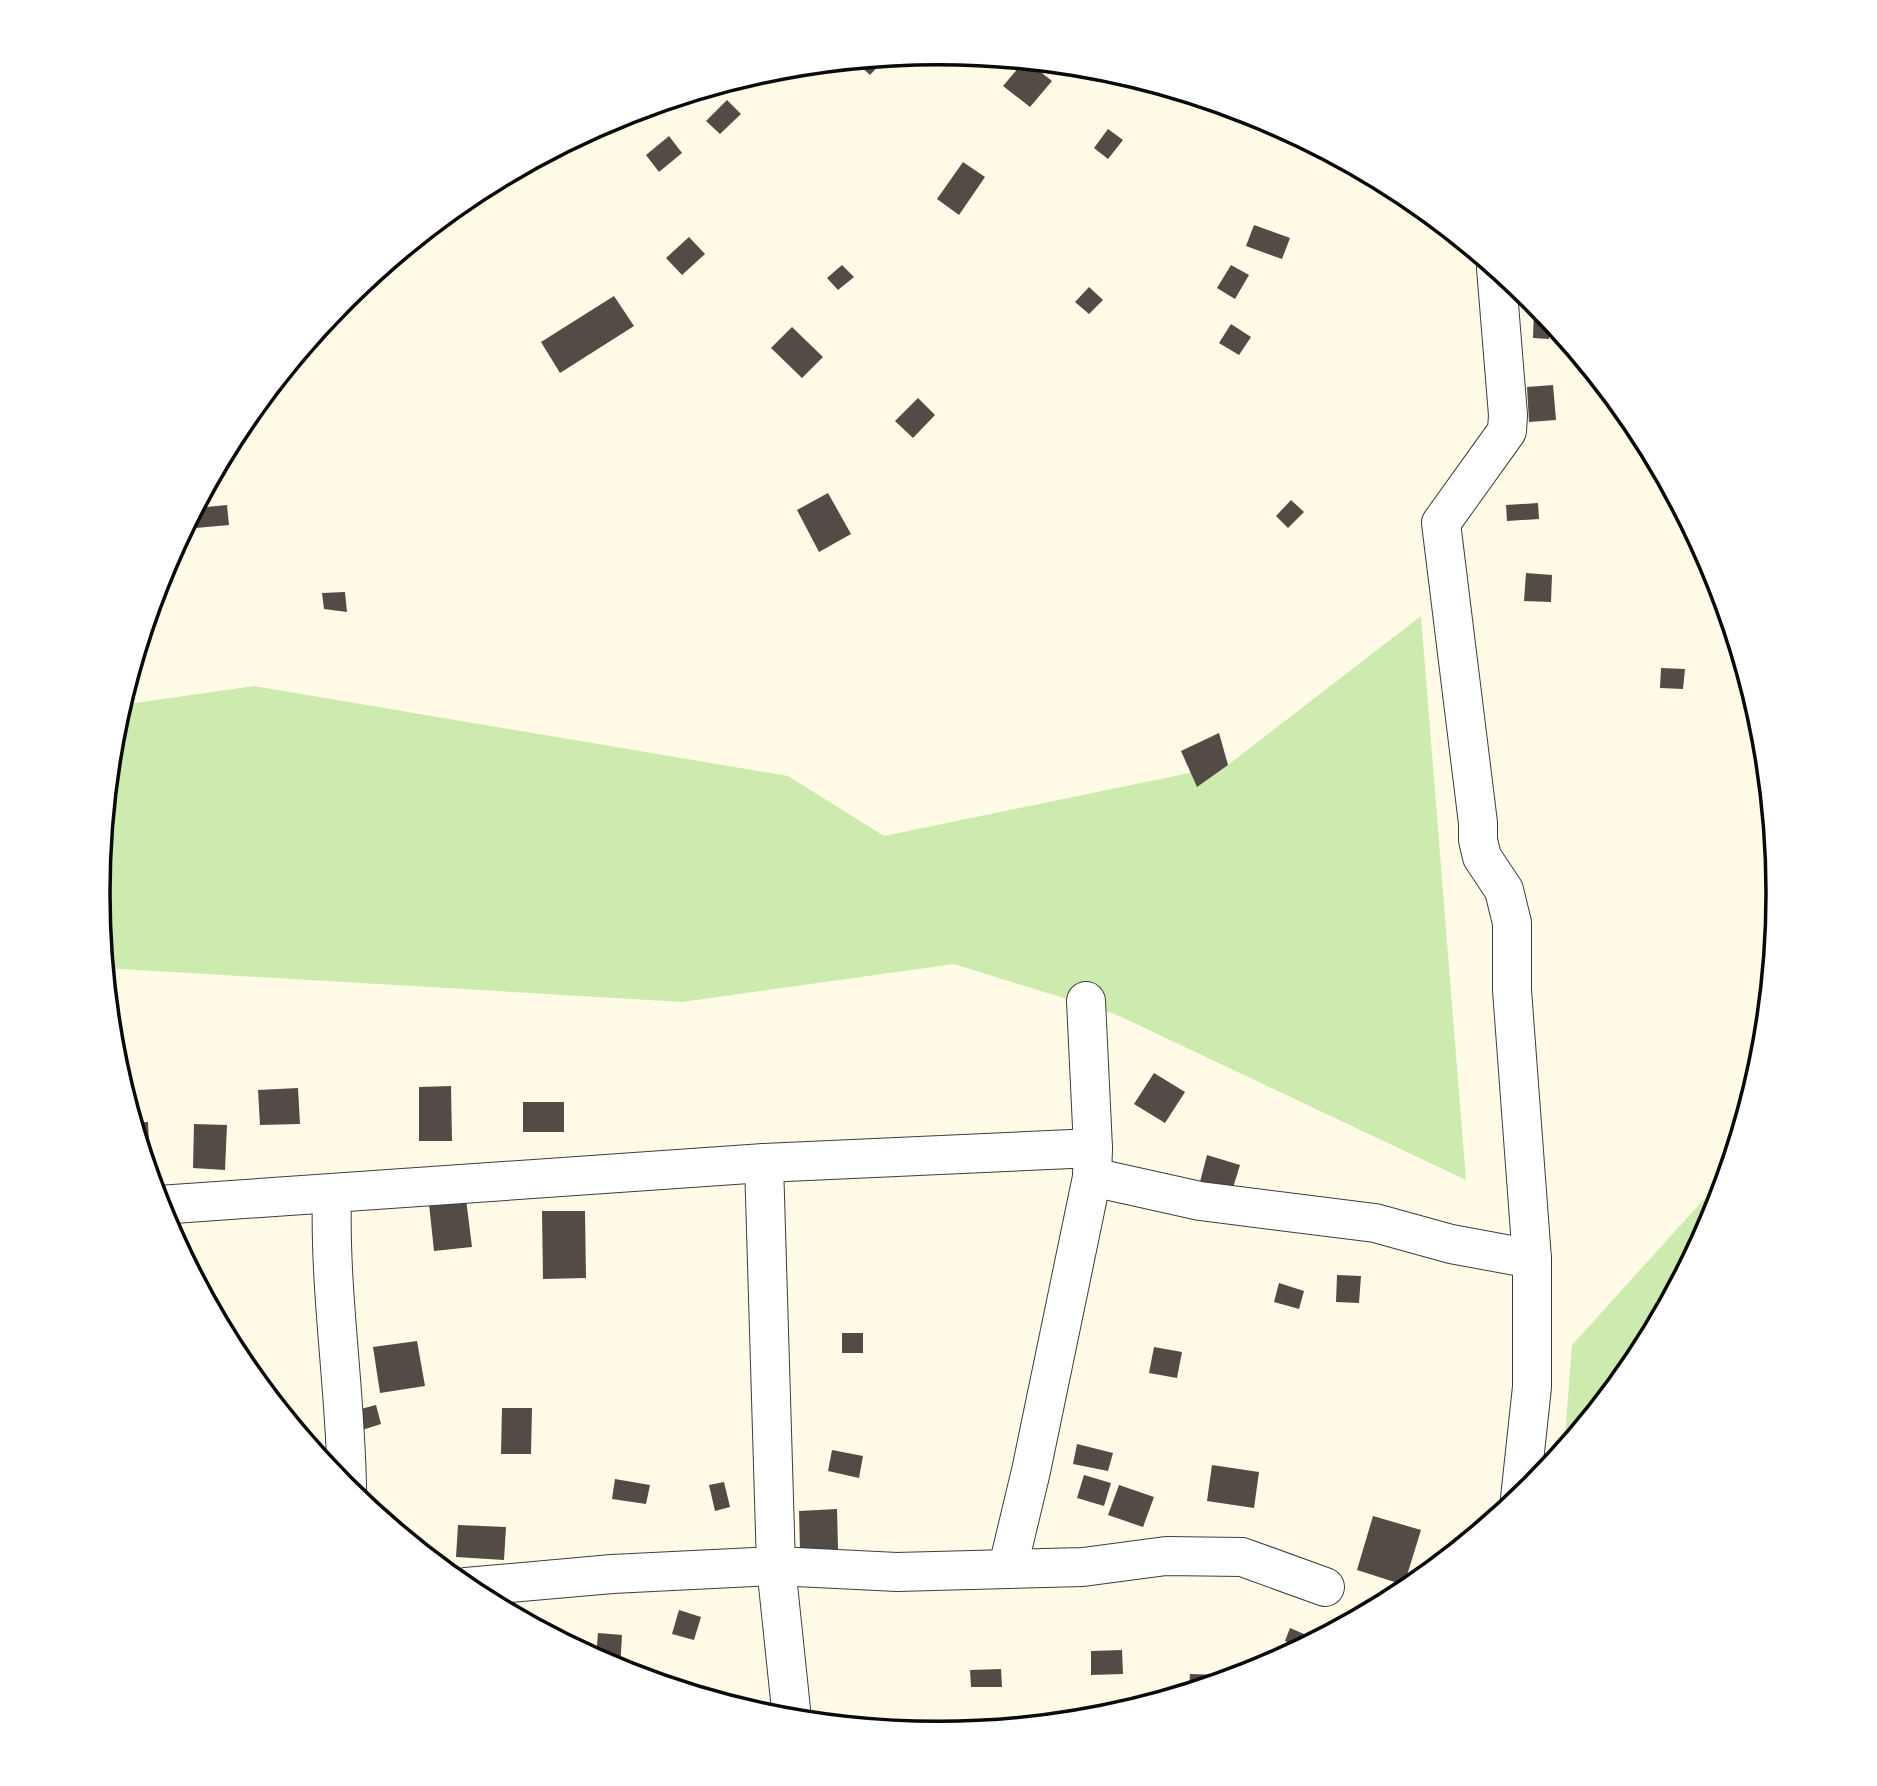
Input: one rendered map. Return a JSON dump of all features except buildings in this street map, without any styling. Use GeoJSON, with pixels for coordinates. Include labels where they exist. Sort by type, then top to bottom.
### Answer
{"type":"FeatureCollection","features":[{"type":"Feature","properties":{"kind":"street"},"geometry":{"type":"LineString","coordinates":[[1497,281],[1507,431],[1441,523],[1478,840],[1482,857],[1504,890],[1512,923],[1512,990],[1532,1259],[1532,1387],[1522,1481]]}},
{"type":"Feature","properties":{"kind":"street"},"geometry":{"type":"LineString","coordinates":[[1008,1567],[1031,1471],[1093,1162],[1086,1001]]}},
{"type":"Feature","properties":{"kind":"street"},"geometry":{"type":"LineString","coordinates":[[171,1204],[764,1163],[1093,1162],[1200,1201],[1375,1223],[1451,1244],[1532,1259]]}},
{"type":"Feature","properties":{"kind":"street"},"geometry":{"type":"LineString","coordinates":[[764,1163],[776,1566],[791,1707]]}},
{"type":"Feature","properties":{"kind":"street"},"geometry":{"type":"LineString","coordinates":[[332,1194],[331,1243],[347,1472]]}},
{"type":"Feature","properties":{"kind":"street"},"geometry":{"type":"LineString","coordinates":[[484,1585],[611,1574],[776,1566],[897,1572],[1083,1567],[1166,1556],[1242,1557],[1325,1587]]}},
{"type":"Feature","properties":{"kind":"green space"},"geometry":{"type":"Polygon","coordinates":[[[1421,616],[1466,1180],[1115,1014],[954,964],[682,1002],[114,969],[110,893],[112,839],[117,785],[132,703],[254,686],[788,776],[884,836],[1228,765],[1421,616]]]}},
{"type":"Feature","properties":{"kind":"green space"},"geometry":{"type":"Polygon","coordinates":[[[1711,1192],[1656,1307],[1596,1397],[1565,1434],[1572,1345],[1711,1192]]]}}]}
